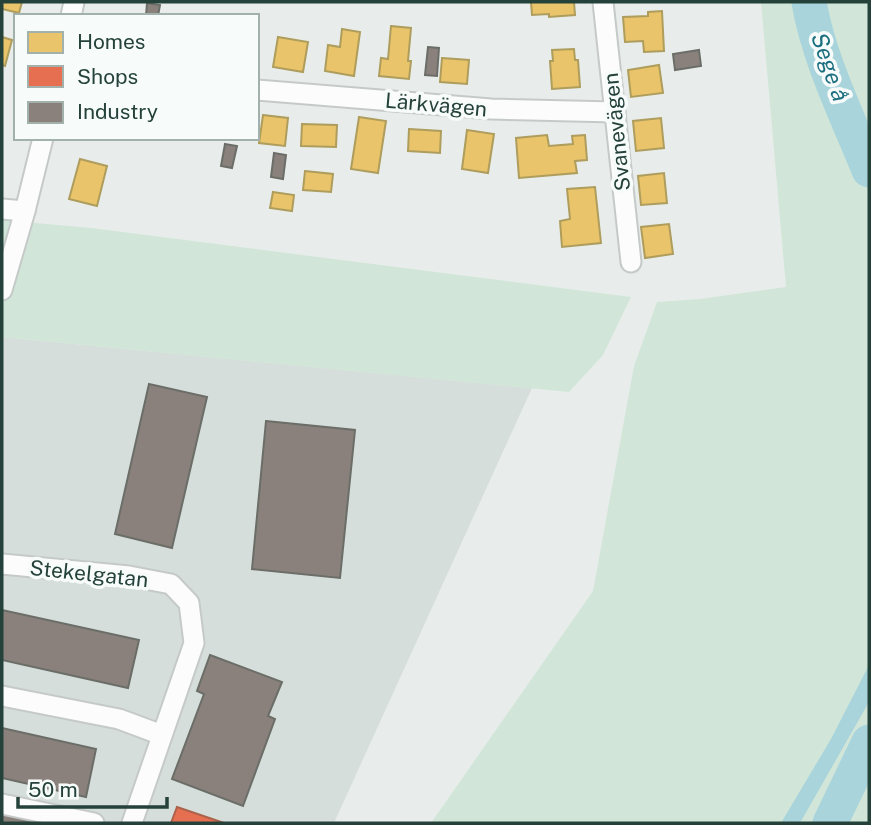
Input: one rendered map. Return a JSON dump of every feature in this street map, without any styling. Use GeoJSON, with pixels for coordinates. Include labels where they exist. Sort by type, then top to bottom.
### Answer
{"type":"FeatureCollection","features":[{"type":"Feature","properties":{"kind":"street","name":"Svanevägen"},"geometry":{"type":"LineString","coordinates":[[603,2],[631,262]]}},
{"type":"Feature","properties":{"kind":"street","name":"Lärkvägen"},"geometry":{"type":"LineString","coordinates":[[259,90],[491,109],[615,112]]}},
{"type":"Feature","properties":{"kind":"street"},"geometry":{"type":"LineString","coordinates":[[2,290],[43,140]]}},
{"type":"Feature","properties":{"kind":"street"},"geometry":{"type":"LineString","coordinates":[[2,209],[25,211]]}},
{"type":"Feature","properties":{"kind":"street","name":"Stekelgatan"},"geometry":{"type":"LineString","coordinates":[[2,564],[129,576],[171,584],[189,603],[194,643],[132,823]]}},
{"type":"Feature","properties":{"kind":"street"},"geometry":{"type":"LineString","coordinates":[[2,696],[119,719],[162,735]]}},
{"type":"Feature","properties":{"kind":"street"},"geometry":{"type":"LineString","coordinates":[[2,804],[67,820],[94,823]]}},
{"type":"Feature","properties":{"kind":"shaded area"},"geometry":{"type":"Polygon","coordinates":[[[2,337],[532,388],[334,823],[2,823],[2,337]]]}},
{"type":"Feature","properties":{"kind":"green space"},"geometry":{"type":"Polygon","coordinates":[[[761,2],[869,2],[869,823],[431,823],[593,591],[634,366],[657,302],[786,287],[761,2]]]}},
{"type":"Feature","properties":{"kind":"green space"},"geometry":{"type":"Polygon","coordinates":[[[2,220],[91,228],[631,297],[603,355],[569,392],[2,337],[2,220]]]}},
{"type":"Feature","properties":{"kind":"water"},"geometry":{"type":"Polygon","coordinates":[[[869,665],[869,702],[800,823],[781,823],[831,739],[869,665]]]}},
{"type":"Feature","properties":{"kind":"building: Homes"},"geometry":{"type":"Polygon","coordinates":[[[2,2],[22,2],[19,13],[2,9],[2,2]]]}},
{"type":"Feature","properties":{"kind":"building: Homes"},"geometry":{"type":"Polygon","coordinates":[[[531,2],[574,2],[575,15],[532,15],[531,2]]]}},
{"type":"Feature","properties":{"kind":"building: Homes"},"geometry":{"type":"Polygon","coordinates":[[[662,11],[664,51],[644,52],[643,41],[625,42],[623,17],[648,16],[648,12],[662,11]]]}},
{"type":"Feature","properties":{"kind":"building: Homes"},"geometry":{"type":"Polygon","coordinates":[[[391,26],[411,28],[409,79],[379,76],[381,58],[388,59],[391,26]]]}},
{"type":"Feature","properties":{"kind":"building: Homes"},"geometry":{"type":"Polygon","coordinates":[[[342,29],[360,32],[354,76],[325,71],[328,45],[340,47],[342,29]]]}},
{"type":"Feature","properties":{"kind":"building: Homes"},"geometry":{"type":"Polygon","coordinates":[[[2,37],[12,40],[5,66],[2,65],[2,37]]]}},
{"type":"Feature","properties":{"kind":"building: Homes"},"geometry":{"type":"Polygon","coordinates":[[[278,37],[308,42],[303,72],[273,67],[278,37]]]}},
{"type":"Feature","properties":{"kind":"building: Homes"},"geometry":{"type":"Polygon","coordinates":[[[574,49],[575,60],[578,60],[580,87],[552,89],[552,50],[574,49]]]}},
{"type":"Feature","properties":{"kind":"building: Homes"},"geometry":{"type":"Polygon","coordinates":[[[442,58],[469,60],[467,84],[440,82],[442,58]]]}},
{"type":"Feature","properties":{"kind":"building: Homes"},"geometry":{"type":"Polygon","coordinates":[[[659,65],[663,93],[631,97],[628,70],[659,65]]]}},
{"type":"Feature","properties":{"kind":"building: Homes"},"geometry":{"type":"Polygon","coordinates":[[[263,115],[288,118],[285,146],[259,143],[263,115]]]}},
{"type":"Feature","properties":{"kind":"building: Homes"},"geometry":{"type":"Polygon","coordinates":[[[359,117],[386,121],[378,173],[351,169],[359,117]]]}},
{"type":"Feature","properties":{"kind":"building: Homes"},"geometry":{"type":"Polygon","coordinates":[[[661,118],[664,148],[636,151],[633,121],[661,118]]]}},
{"type":"Feature","properties":{"kind":"building: Homes"},"geometry":{"type":"Polygon","coordinates":[[[302,124],[337,125],[336,147],[301,146],[302,124]]]}},
{"type":"Feature","properties":{"kind":"building: Homes"},"geometry":{"type":"Polygon","coordinates":[[[409,129],[441,131],[440,153],[408,151],[409,129]]]}},
{"type":"Feature","properties":{"kind":"building: Homes"},"geometry":{"type":"Polygon","coordinates":[[[467,130],[494,134],[488,173],[462,169],[467,130]]]}},
{"type":"Feature","properties":{"kind":"building: Homes"},"geometry":{"type":"Polygon","coordinates":[[[547,135],[549,146],[573,144],[572,136],[585,135],[587,160],[575,161],[577,173],[519,178],[516,138],[547,135]]]}},
{"type":"Feature","properties":{"kind":"building: Homes"},"geometry":{"type":"Polygon","coordinates":[[[80,159],[107,166],[97,206],[69,199],[80,159]]]}},
{"type":"Feature","properties":{"kind":"building: Homes"},"geometry":{"type":"Polygon","coordinates":[[[305,171],[333,174],[331,192],[303,190],[305,171]]]}},
{"type":"Feature","properties":{"kind":"building: Homes"},"geometry":{"type":"Polygon","coordinates":[[[664,173],[667,203],[641,205],[638,176],[664,173]]]}},
{"type":"Feature","properties":{"kind":"building: Homes"},"geometry":{"type":"Polygon","coordinates":[[[595,187],[601,243],[562,247],[560,221],[570,219],[567,189],[595,187]]]}},
{"type":"Feature","properties":{"kind":"building: Homes"},"geometry":{"type":"Polygon","coordinates":[[[273,192],[294,195],[292,211],[270,208],[273,192]]]}},
{"type":"Feature","properties":{"kind":"building: Homes"},"geometry":{"type":"Polygon","coordinates":[[[669,224],[673,254],[645,258],[641,227],[669,224]]]}},
{"type":"Feature","properties":{"kind":"building: Shops"},"geometry":{"type":"Polygon","coordinates":[[[177,807],[224,823],[171,823],[177,807]]]}},
{"type":"Feature","properties":{"kind":"building: Industry"},"geometry":{"type":"Polygon","coordinates":[[[147,3],[160,5],[158,14],[146,14],[147,3]]]}},
{"type":"Feature","properties":{"kind":"building: Industry"},"geometry":{"type":"Polygon","coordinates":[[[428,47],[439,48],[437,76],[425,75],[428,47]]]}},
{"type":"Feature","properties":{"kind":"building: Industry"},"geometry":{"type":"Polygon","coordinates":[[[699,50],[701,66],[675,70],[673,54],[699,50]]]}},
{"type":"Feature","properties":{"kind":"building: Industry"},"geometry":{"type":"Polygon","coordinates":[[[225,144],[237,146],[232,168],[221,166],[225,144]]]}},
{"type":"Feature","properties":{"kind":"building: Industry"},"geometry":{"type":"Polygon","coordinates":[[[274,153],[286,155],[283,179],[271,177],[274,153]]]}},
{"type":"Feature","properties":{"kind":"building: Industry"},"geometry":{"type":"Polygon","coordinates":[[[149,384],[207,397],[172,548],[115,534],[149,384]]]}},
{"type":"Feature","properties":{"kind":"building: Industry"},"geometry":{"type":"Polygon","coordinates":[[[266,421],[355,430],[340,578],[252,569],[266,421]]]}},
{"type":"Feature","properties":{"kind":"building: Industry"},"geometry":{"type":"Polygon","coordinates":[[[2,610],[139,640],[128,688],[2,660],[2,610]]]}},
{"type":"Feature","properties":{"kind":"building: Industry"},"geometry":{"type":"Polygon","coordinates":[[[210,655],[282,682],[268,716],[275,719],[243,806],[172,779],[204,694],[197,691],[210,655]]]}},
{"type":"Feature","properties":{"kind":"building: Industry"},"geometry":{"type":"Polygon","coordinates":[[[2,728],[96,749],[86,797],[2,778],[2,728]]]}},
{"type":"Feature","properties":{"kind":"building: Industry"},"geometry":{"type":"Polygon","coordinates":[[[2,812],[51,823],[2,823],[2,812]]]}},
{"type":"Feature","properties":{"kind":"waterway","name":"Sege å"},"geometry":{"type":"LineString","coordinates":[[809,2],[827,66],[869,170]]}},
{"type":"Feature","properties":{"kind":"waterway","name":"Sege å"},"geometry":{"type":"LineString","coordinates":[[830,823],[869,742]]}}]}
